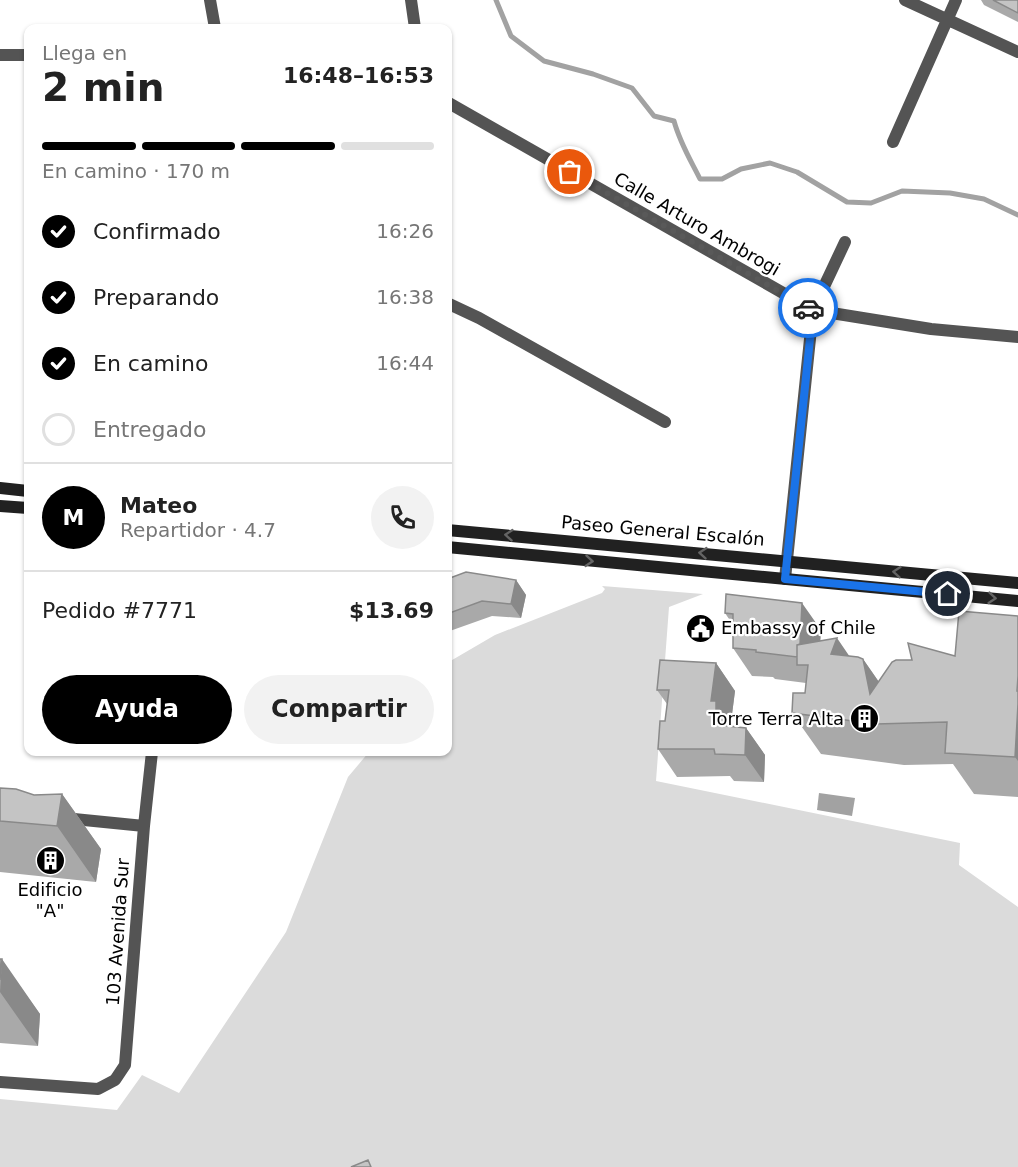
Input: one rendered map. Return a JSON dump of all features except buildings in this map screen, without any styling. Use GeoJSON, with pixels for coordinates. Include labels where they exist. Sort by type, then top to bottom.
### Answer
{"type":"FeatureCollection","features":[{"type":"Feature","properties":{"kind":"street"},"geometry":{"type":"LineString","coordinates":[[210,0],[214,24]]}},
{"type":"Feature","properties":{"kind":"street"},"geometry":{"type":"LineString","coordinates":[[411,0],[414,24]]}},
{"type":"Feature","properties":{"kind":"street"},"geometry":{"type":"LineString","coordinates":[[905,0],[1018,52]]}},
{"type":"Feature","properties":{"kind":"street"},"geometry":{"type":"LineString","coordinates":[[893,142],[956,0]]}},
{"type":"Feature","properties":{"kind":"street"},"geometry":{"type":"LineString","coordinates":[[0,55],[24,55]]}},
{"type":"Feature","properties":{"kind":"street","name":"Calle Arturo Ambrogi"},"geometry":{"type":"LineString","coordinates":[[452,105],[813,310],[931,329],[1018,337]]}},
{"type":"Feature","properties":{"kind":"street"},"geometry":{"type":"LineString","coordinates":[[785,579],[813,310],[845,242]]}},
{"type":"Feature","properties":{"kind":"street"},"geometry":{"type":"LineString","coordinates":[[452,305],[479,318],[665,422]]}},
{"type":"Feature","properties":{"kind":"street"},"geometry":{"type":"LineString","coordinates":[[0,488],[24,491]]}},
{"type":"Feature","properties":{"kind":"street"},"geometry":{"type":"LineString","coordinates":[[0,506],[24,508]]}},
{"type":"Feature","properties":{"kind":"street","name":"Paseo General Escalón"},"geometry":{"type":"LineString","coordinates":[[452,530],[1018,583]]}},
{"type":"Feature","properties":{"kind":"street","name":"Paseo General Escalón"},"geometry":{"type":"LineString","coordinates":[[452,547],[1018,601]]}},
{"type":"Feature","properties":{"kind":"street","name":"103 Avenida Sur"},"geometry":{"type":"LineString","coordinates":[[0,1082],[98,1089],[111,1083],[122,1070],[126,1057],[152,756]]}},
{"type":"Feature","properties":{"kind":"street"},"geometry":{"type":"LineString","coordinates":[[55,817],[144,826]]}},
{"type":"Feature","properties":{"kind":"shaded area"},"geometry":{"type":"Polygon","coordinates":[[[602,586],[703,594],[669,607],[656,781],[960,843],[959,865],[1018,907],[1018,1167],[0,1167],[0,1099],[117,1110],[142,1075],[179,1093],[286,932],[348,777],[366,756],[452,756],[452,660],[495,635],[602,593],[605,589],[602,586]]]}},
{"type":"Feature","properties":{"kind":"shaded area"},"geometry":{"type":"Polygon","coordinates":[[[819,793],[855,798],[852,816],[817,810],[819,793]]]}},
{"type":"Feature","properties":{"kind":"waterway"},"geometry":{"type":"LineString","coordinates":[[496,0],[511,36],[544,61],[593,74],[632,88],[654,116],[674,121],[682,144],[700,179],[722,179],[741,169],[770,163],[797,172],[847,202],[871,203],[902,191],[950,193],[984,199],[1018,215]]}},
{"type":"Feature","properties":{"kind":"way so far"},"geometry":{"type":"LineString","coordinates":[[570,172],[808,308]]}},
{"type":"Feature","properties":{"kind":"place","name":"Embassy of Chile"},"geometry":{"type":"Point","coordinates":[700,628]}},
{"type":"Feature","properties":{"kind":"place","name":"Torre Terra Alta"},"geometry":{"type":"Point","coordinates":[865,719]}},
{"type":"Feature","properties":{"kind":"place","name":"Edificio \"A\""},"geometry":{"type":"Point","coordinates":[50,861]}},
{"type":"Feature","properties":{"kind":"route"},"geometry":{"type":"LineString","coordinates":[[808,308],[813,310],[785,579],[948,594]]}}]}
